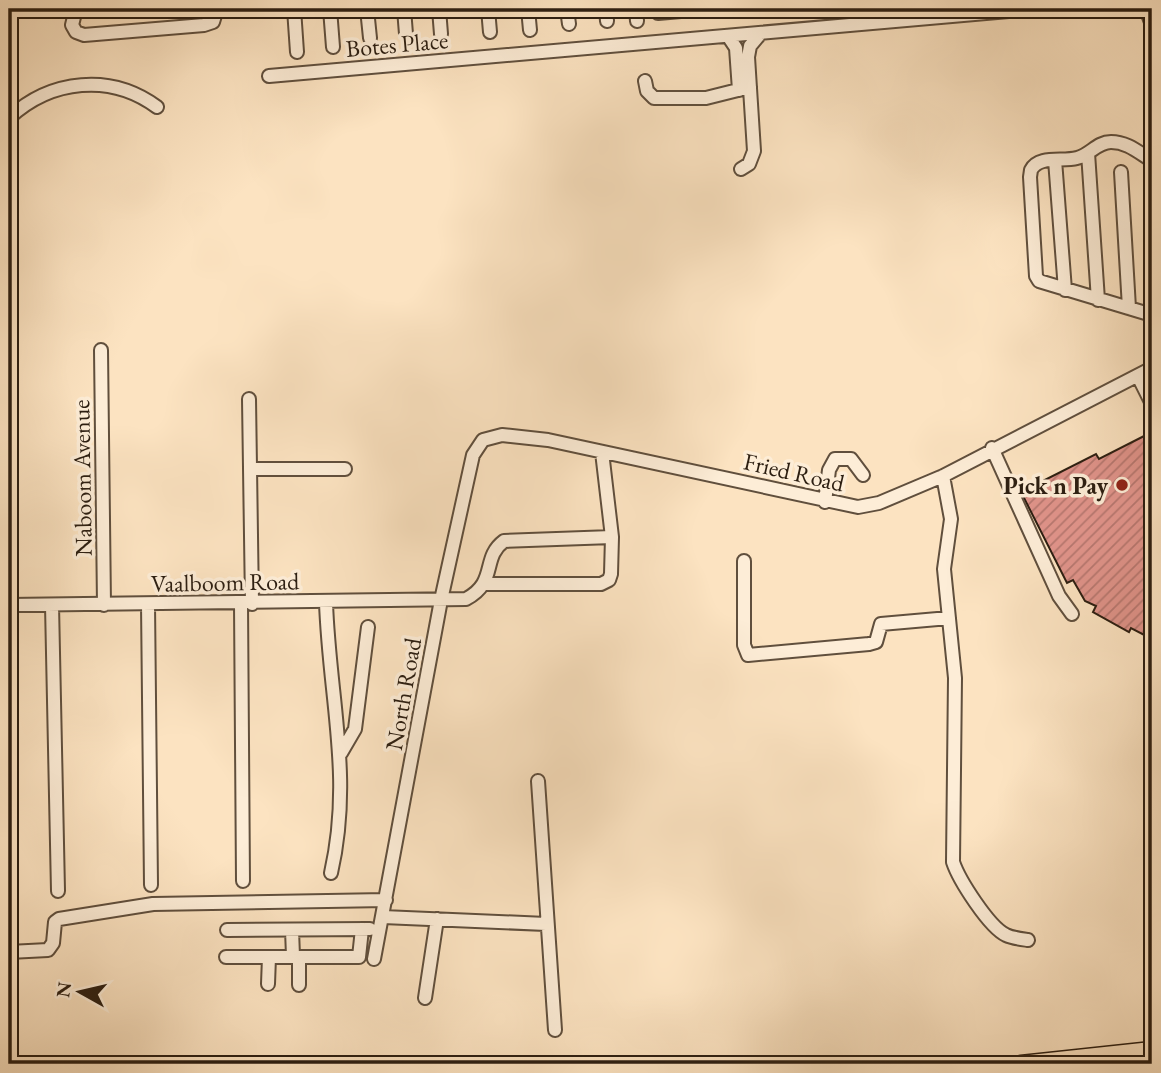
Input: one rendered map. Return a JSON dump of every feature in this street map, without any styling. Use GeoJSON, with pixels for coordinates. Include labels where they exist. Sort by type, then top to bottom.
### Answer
{"type":"FeatureCollection","features":[{"type":"Feature","properties":{"kind":"main road"},"geometry":{"type":"LineString","coordinates":[[1021,1064],[1152,1050]]}},
{"type":"Feature","properties":{"kind":"street"},"geometry":{"type":"LineString","coordinates":[[76,9],[72,25],[76,32],[84,35],[204,25],[213,22],[218,9]]}},
{"type":"Feature","properties":{"kind":"street"},"geometry":{"type":"LineString","coordinates":[[294,9],[297,52]]}},
{"type":"Feature","properties":{"kind":"street"},"geometry":{"type":"LineString","coordinates":[[330,9],[333,47]]}},
{"type":"Feature","properties":{"kind":"street"},"geometry":{"type":"LineString","coordinates":[[367,9],[370,38]]}},
{"type":"Feature","properties":{"kind":"street"},"geometry":{"type":"LineString","coordinates":[[404,9],[406,34]]}},
{"type":"Feature","properties":{"kind":"street"},"geometry":{"type":"LineString","coordinates":[[439,9],[441,34]]}},
{"type":"Feature","properties":{"kind":"street"},"geometry":{"type":"LineString","coordinates":[[488,9],[490,32]]}},
{"type":"Feature","properties":{"kind":"street"},"geometry":{"type":"LineString","coordinates":[[528,9],[530,30]]}},
{"type":"Feature","properties":{"kind":"street"},"geometry":{"type":"LineString","coordinates":[[567,9],[569,24]]}},
{"type":"Feature","properties":{"kind":"street"},"geometry":{"type":"LineString","coordinates":[[658,9],[658,13],[704,9]]}},
{"type":"Feature","properties":{"kind":"street","name":"Botes Place"},"geometry":{"type":"LineString","coordinates":[[269,76],[761,33],[911,14],[1031,9]]}},
{"type":"Feature","properties":{"kind":"street"},"geometry":{"type":"LineString","coordinates":[[1146,9],[1152,24]]}},
{"type":"Feature","properties":{"kind":"street"},"geometry":{"type":"LineString","coordinates":[[745,89],[750,46],[761,33]]}},
{"type":"Feature","properties":{"kind":"street"},"geometry":{"type":"LineString","coordinates":[[728,36],[736,48],[754,151],[749,164],[741,169]]}},
{"type":"Feature","properties":{"kind":"street"},"geometry":{"type":"LineString","coordinates":[[645,80],[647,91],[654,98],[706,98],[745,89]]}},
{"type":"Feature","properties":{"kind":"street"},"geometry":{"type":"LineString","coordinates":[[9,118],[19,108],[50,92],[91,84],[124,89],[157,107]]}},
{"type":"Feature","properties":{"kind":"street"},"geometry":{"type":"LineString","coordinates":[[1152,183],[1151,160],[1120,143],[1102,143],[1074,159],[1039,162],[1031,170],[1036,276],[1045,285],[1152,315]]}},
{"type":"Feature","properties":{"kind":"street"},"geometry":{"type":"LineString","coordinates":[[1088,153],[1098,300]]}},
{"type":"Feature","properties":{"kind":"street"},"geometry":{"type":"LineString","coordinates":[[1055,160],[1065,290]]}},
{"type":"Feature","properties":{"kind":"street"},"geometry":{"type":"LineString","coordinates":[[1121,172],[1129,308]]}},
{"type":"Feature","properties":{"kind":"street","name":"Naboom Avenue"},"geometry":{"type":"LineString","coordinates":[[101,350],[104,605]]}},
{"type":"Feature","properties":{"kind":"street","name":"Fried Road"},"geometry":{"type":"LineString","coordinates":[[483,440],[495,435],[514,435],[858,507],[879,503],[943,476],[992,448],[1152,369]]}},
{"type":"Feature","properties":{"kind":"street"},"geometry":{"type":"LineString","coordinates":[[1138,376],[1152,404]]}},
{"type":"Feature","properties":{"kind":"street"},"geometry":{"type":"LineString","coordinates":[[243,881],[251,470],[249,399]]}},
{"type":"Feature","properties":{"kind":"street","name":"North Road"},"geometry":{"type":"LineString","coordinates":[[374,959],[441,600],[473,455],[483,440]]}},
{"type":"Feature","properties":{"kind":"street"},"geometry":{"type":"LineString","coordinates":[[992,448],[1059,596],[1072,614]]}},
{"type":"Feature","properties":{"kind":"street"},"geometry":{"type":"LineString","coordinates":[[602,452],[612,537],[610,580],[601,584],[485,584],[495,548],[504,541],[612,537]]}},
{"type":"Feature","properties":{"kind":"street"},"geometry":{"type":"LineString","coordinates":[[825,502],[829,470],[835,459],[851,459],[863,475]]}},
{"type":"Feature","properties":{"kind":"street"},"geometry":{"type":"LineString","coordinates":[[251,470],[345,469]]}},
{"type":"Feature","properties":{"kind":"street"},"geometry":{"type":"LineString","coordinates":[[943,476],[951,519],[944,569],[955,678],[953,862],[957,874],[994,926],[1007,936],[1028,940]]}},
{"type":"Feature","properties":{"kind":"street"},"geometry":{"type":"LineString","coordinates":[[744,561],[744,645],[748,655],[870,644],[876,642],[881,624],[949,618]]}},
{"type":"Feature","properties":{"kind":"street","name":"Vaalboom Road"},"geometry":{"type":"LineString","coordinates":[[9,606],[466,599],[485,584]]}},
{"type":"Feature","properties":{"kind":"street"},"geometry":{"type":"LineString","coordinates":[[326,602],[341,753],[340,822],[331,873]]}},
{"type":"Feature","properties":{"kind":"street"},"geometry":{"type":"LineString","coordinates":[[148,604],[150,885]]}},
{"type":"Feature","properties":{"kind":"street"},"geometry":{"type":"LineString","coordinates":[[52,605],[58,891]]}},
{"type":"Feature","properties":{"kind":"street"},"geometry":{"type":"LineString","coordinates":[[341,753],[355,729],[368,627]]}},
{"type":"Feature","properties":{"kind":"street"},"geometry":{"type":"LineString","coordinates":[[538,781],[555,1030]]}},
{"type":"Feature","properties":{"kind":"street"},"geometry":{"type":"LineString","coordinates":[[9,952],[48,950],[53,943],[55,922],[59,919],[125,909],[384,913],[437,919],[546,924]]}},
{"type":"Feature","properties":{"kind":"street"},"geometry":{"type":"LineString","coordinates":[[227,930],[362,929],[384,913]]}},
{"type":"Feature","properties":{"kind":"street"},"geometry":{"type":"LineString","coordinates":[[425,998],[437,919]]}},
{"type":"Feature","properties":{"kind":"street"},"geometry":{"type":"LineString","coordinates":[[226,957],[359,957],[362,929]]}},
{"type":"Feature","properties":{"kind":"street"},"geometry":{"type":"LineString","coordinates":[[292,930],[299,985]]}},
{"type":"Feature","properties":{"kind":"street"},"geometry":{"type":"LineString","coordinates":[[268,984],[269,957]]}},
{"type":"Feature","properties":{"kind":"building"},"geometry":{"type":"Polygon","coordinates":[[[1152,432],[1152,639],[1131,628],[1129,632],[1093,612],[1096,606],[1085,601],[1073,580],[1067,583],[1021,492],[1096,454],[1099,459],[1152,432]]]}},
{"type":"Feature","properties":{"kind":"place","name":"Pick n Pay"},"geometry":{"type":"Point","coordinates":[1122,485]}}]}
